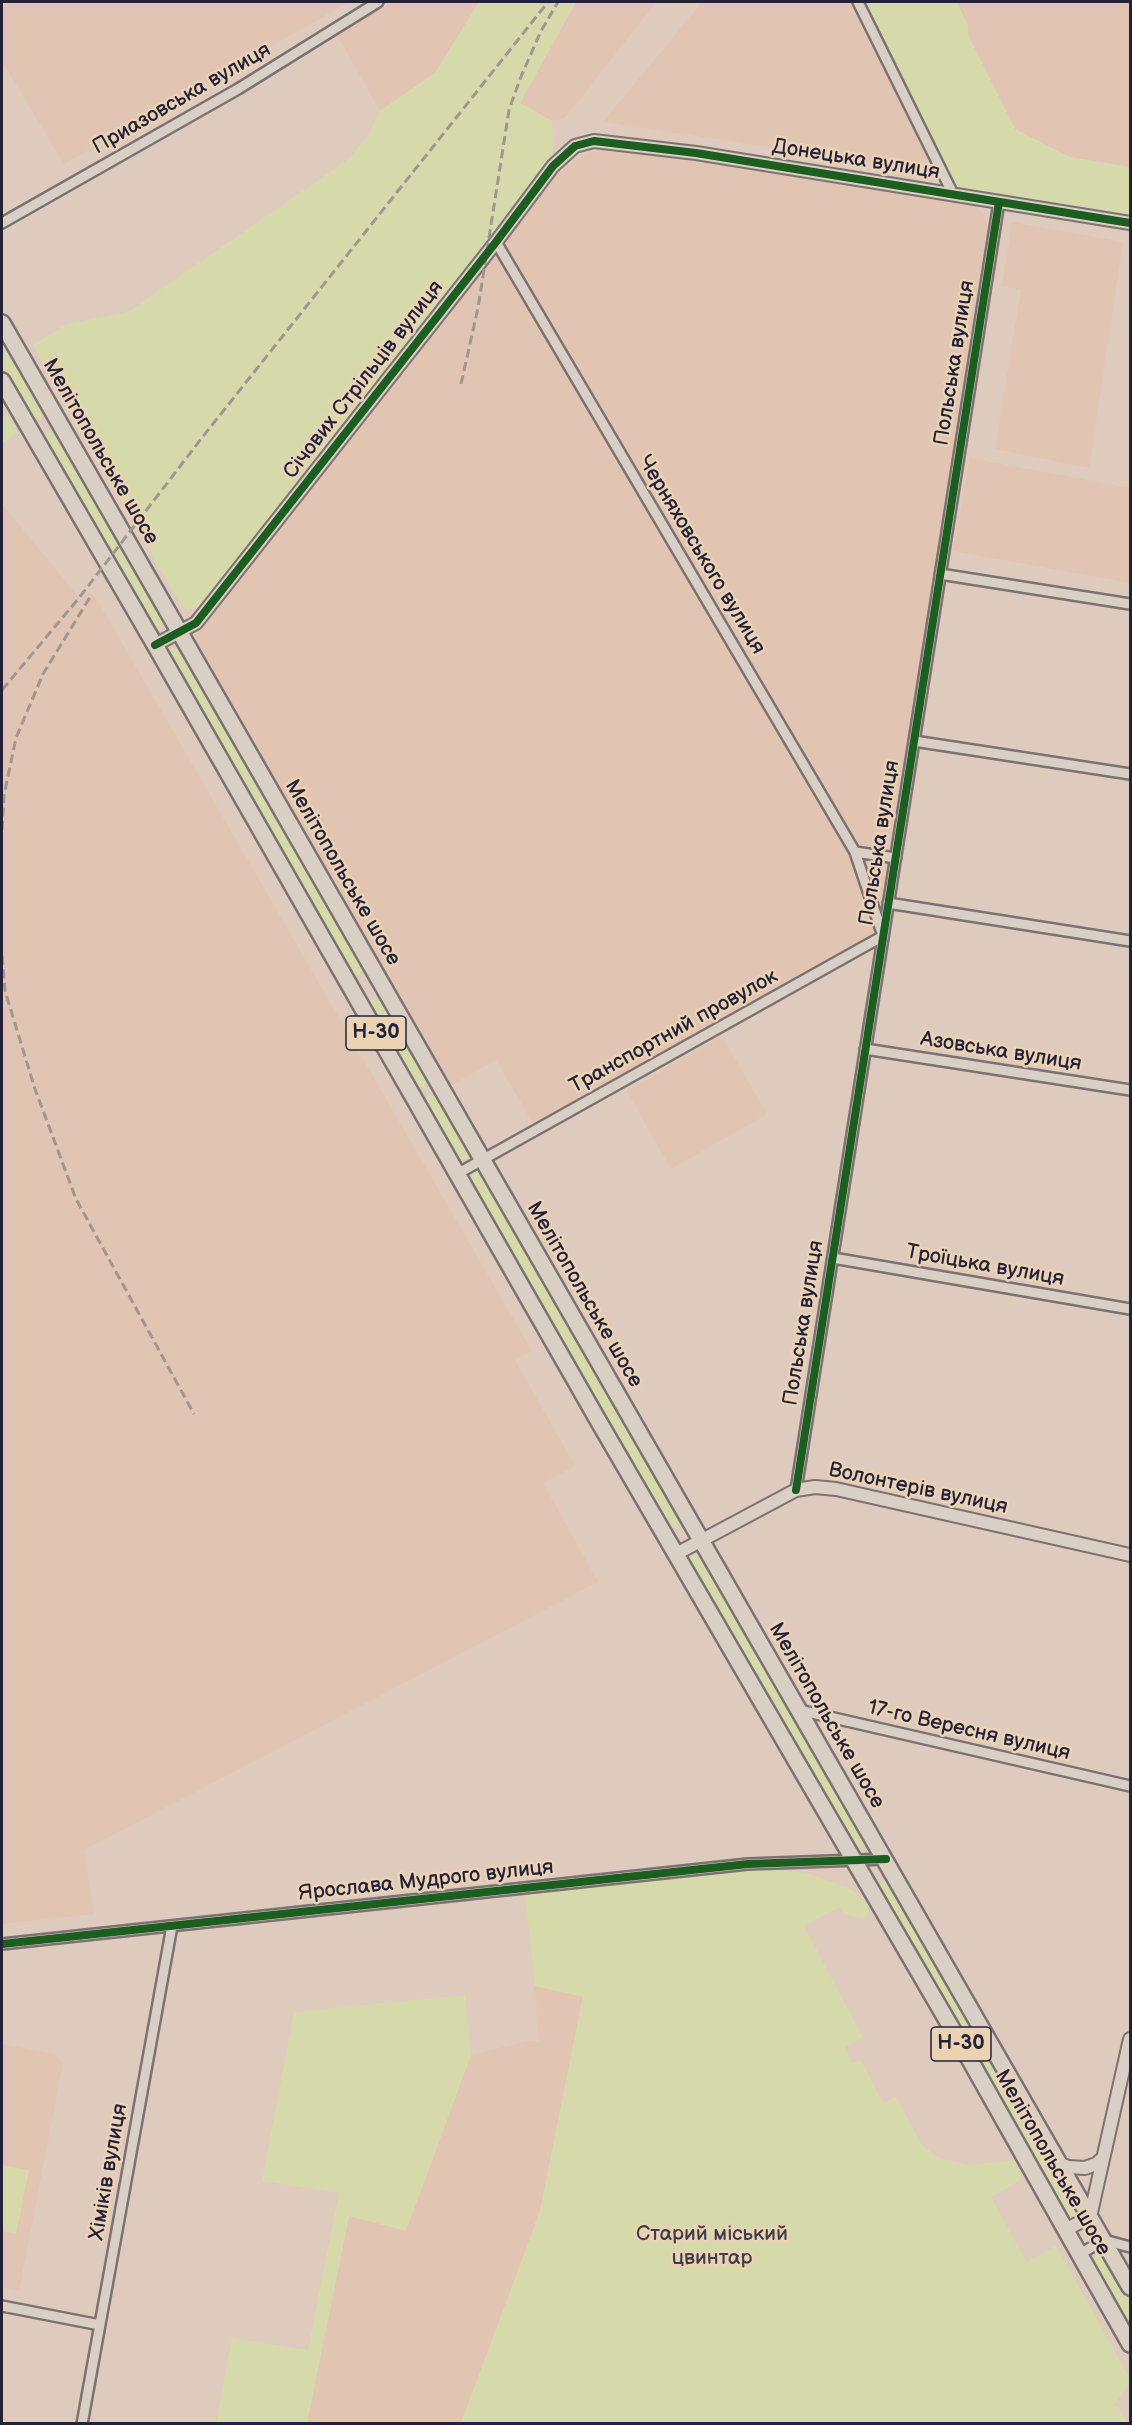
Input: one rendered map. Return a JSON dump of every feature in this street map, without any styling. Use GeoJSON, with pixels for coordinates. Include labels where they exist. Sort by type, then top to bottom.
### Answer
{"type":"FeatureCollection","features":[{"type":"Feature","properties":{"kind":"main road","name":"Мелітопольське шосе"},"geometry":{"type":"LineString","coordinates":[[2,323],[1131,2287]]}},
{"type":"Feature","properties":{"kind":"main road","name":"Мелітопольське шосе"},"geometry":{"type":"LineString","coordinates":[[2,381],[1067,2229],[1131,2344]]}},
{"type":"Feature","properties":{"kind":"street","name":"Приазовська вулиця"},"geometry":{"type":"LineString","coordinates":[[2,223],[238,89],[378,2]]}},
{"type":"Feature","properties":{"kind":"street"},"geometry":{"type":"LineString","coordinates":[[858,2],[953,194]]}},
{"type":"Feature","properties":{"kind":"street","name":"Донецька вулиця"},"geometry":{"type":"LineString","coordinates":[[575,147],[594,141],[696,153],[1131,223]]}},
{"type":"Feature","properties":{"kind":"street","name":"Січових Стрільців вулиця"},"geometry":{"type":"LineString","coordinates":[[155,645],[196,623],[496,242],[553,166],[575,147]]}},
{"type":"Feature","properties":{"kind":"street","name":"Польська вулиця"},"geometry":{"type":"LineString","coordinates":[[796,1490],[999,201]]}},
{"type":"Feature","properties":{"kind":"street","name":"Черняховського вулиця"},"geometry":{"type":"LineString","coordinates":[[496,242],[855,852],[883,936]]}},
{"type":"Feature","properties":{"kind":"street"},"geometry":{"type":"LineString","coordinates":[[940,574],[1131,604]]}},
{"type":"Feature","properties":{"kind":"street"},"geometry":{"type":"LineString","coordinates":[[914,741],[1131,774]]}},
{"type":"Feature","properties":{"kind":"street"},"geometry":{"type":"LineString","coordinates":[[855,852],[896,858]]}},
{"type":"Feature","properties":{"kind":"street"},"geometry":{"type":"LineString","coordinates":[[888,903],[1131,941]]}},
{"type":"Feature","properties":{"kind":"street","name":"Транспортний провулок"},"geometry":{"type":"LineString","coordinates":[[457,1174],[883,936]]}},
{"type":"Feature","properties":{"kind":"street","name":"Азовська вулиця"},"geometry":{"type":"LineString","coordinates":[[866,1049],[1131,1090]]}},
{"type":"Feature","properties":{"kind":"street","name":"Троїцька вулиця"},"geometry":{"type":"LineString","coordinates":[[832,1258],[1131,1309]]}},
{"type":"Feature","properties":{"kind":"street","name":"Волонтерів вулиця"},"geometry":{"type":"LineString","coordinates":[[676,1554],[796,1490],[815,1487],[836,1489],[1131,1556]]}},
{"type":"Feature","properties":{"kind":"street","name":"17-го Вересня вулиця"},"geometry":{"type":"LineString","coordinates":[[799,1710],[1131,1786]]}},
{"type":"Feature","properties":{"kind":"street","name":"Ярослава Мудрого вулиця"},"geometry":{"type":"LineString","coordinates":[[2,1944],[748,1864],[886,1859]]}},
{"type":"Feature","properties":{"kind":"street","name":"Хіміків вулиця"},"geometry":{"type":"LineString","coordinates":[[82,2424],[172,1926]]}},
{"type":"Feature","properties":{"kind":"street"},"geometry":{"type":"LineString","coordinates":[[1067,2229],[1090,2217],[1131,2039]]}},
{"type":"Feature","properties":{"kind":"street"},"geometry":{"type":"LineString","coordinates":[[1059,2164],[1069,2168],[1085,2168],[1096,2164],[1103,2158]]}},
{"type":"Feature","properties":{"kind":"street"},"geometry":{"type":"LineString","coordinates":[[1080,2254],[1104,2240],[1131,2247]]}},
{"type":"Feature","properties":{"kind":"street"},"geometry":{"type":"LineString","coordinates":[[2,2306],[100,2325]]}},
{"type":"Feature","properties":{"kind":"shaded area"},"geometry":{"type":"Polygon","coordinates":[[[2,2],[349,2],[64,164],[2,61],[2,2]]]}},
{"type":"Feature","properties":{"kind":"shaded area"},"geometry":{"type":"Polygon","coordinates":[[[392,2],[479,2],[435,73],[380,111],[337,35],[392,2]]]}},
{"type":"Feature","properties":{"kind":"shaded area"},"geometry":{"type":"Polygon","coordinates":[[[576,2],[656,2],[565,118],[552,121],[520,103],[576,2]]]}},
{"type":"Feature","properties":{"kind":"shaded area"},"geometry":{"type":"Polygon","coordinates":[[[702,2],[852,2],[930,161],[903,167],[603,122],[702,2]]]}},
{"type":"Feature","properties":{"kind":"shaded area"},"geometry":{"type":"Polygon","coordinates":[[[957,2],[1130,2],[1130,167],[1070,157],[1015,129],[968,35],[968,26],[957,2]]]}},
{"type":"Feature","properties":{"kind":"shaded area"},"geometry":{"type":"Polygon","coordinates":[[[598,150],[696,161],[973,205],[985,215],[987,229],[879,933],[534,1125],[496,1060],[450,1086],[194,637],[555,176],[580,157],[598,150]]]}},
{"type":"Feature","properties":{"kind":"shaded area"},"geometry":{"type":"Polygon","coordinates":[[[1012,222],[1123,242],[1089,468],[995,449],[1021,290],[1002,286],[1012,222]]]}},
{"type":"Feature","properties":{"kind":"shaded area"},"geometry":{"type":"Polygon","coordinates":[[[970,458],[1130,488],[1130,583],[953,551],[970,458]]]}},
{"type":"Feature","properties":{"kind":"shaded area"},"geometry":{"type":"Polygon","coordinates":[[[2,504],[81,600],[88,592],[96,598],[532,1351],[515,1360],[575,1466],[543,1483],[598,1582],[84,1850],[94,1914],[2,1924],[2,504]]]}},
{"type":"Feature","properties":{"kind":"shaded area"},"geometry":{"type":"Polygon","coordinates":[[[722,1036],[767,1114],[671,1169],[627,1091],[722,1036]]]}},
{"type":"Feature","properties":{"kind":"shaded area"},"geometry":{"type":"Polygon","coordinates":[[[535,1986],[583,1996],[540,2211],[461,2423],[307,2424],[349,2215],[406,2231],[471,2055],[528,2041],[539,2042],[535,1986]]]}},
{"type":"Feature","properties":{"kind":"shaded area"},"geometry":{"type":"Polygon","coordinates":[[[2,2044],[56,2054],[63,2063],[19,2291],[2,2287],[2,2044]]]}},
{"type":"Feature","properties":{"kind":"green space"},"geometry":{"type":"Polygon","coordinates":[[[479,2],[576,2],[520,103],[552,121],[553,155],[472,265],[223,578],[196,610],[182,607],[33,345],[67,324],[128,312],[350,158],[370,132],[380,111],[435,73],[479,2]]]}},
{"type":"Feature","properties":{"kind":"green space"},"geometry":{"type":"Polygon","coordinates":[[[852,2],[957,2],[968,26],[968,35],[1015,129],[1070,157],[1130,167],[1130,214],[957,187],[930,161],[852,2]]]}},
{"type":"Feature","properties":{"kind":"green space"},"geometry":{"type":"Polygon","coordinates":[[[2,341],[43,413],[40,420],[32,419],[2,366],[2,341]]]}},
{"type":"Feature","properties":{"kind":"green space"},"geometry":{"type":"Polygon","coordinates":[[[2,406],[18,433],[2,443],[2,406]]]}},
{"type":"Feature","properties":{"kind":"green space"},"geometry":{"type":"Polygon","coordinates":[[[48,430],[53,433],[119,542],[163,622],[160,629],[154,630],[42,436],[48,430]]]}},
{"type":"Feature","properties":{"kind":"green space"},"geometry":{"type":"Polygon","coordinates":[[[174,648],[180,651],[362,968],[359,975],[351,974],[170,656],[170,651],[174,648]]]}},
{"type":"Feature","properties":{"kind":"green space"},"geometry":{"type":"Polygon","coordinates":[[[375,999],[381,1001],[427,1080],[424,1087],[416,1086],[371,1007],[371,1002],[375,999]]]}},
{"type":"Feature","properties":{"kind":"green space"},"geometry":{"type":"Polygon","coordinates":[[[431,1095],[437,1098],[469,1153],[466,1160],[458,1159],[426,1104],[427,1098],[431,1095]]]}},
{"type":"Feature","properties":{"kind":"green space"},"geometry":{"type":"Polygon","coordinates":[[[473,1169],[479,1172],[680,1521],[677,1528],[669,1528],[469,1177],[469,1172],[473,1169]]]}},
{"type":"Feature","properties":{"kind":"green space"},"geometry":{"type":"Polygon","coordinates":[[[695,1553],[700,1555],[865,1842],[862,1848],[854,1848],[690,1561],[690,1556],[695,1553]]]}},
{"type":"Feature","properties":{"kind":"green space","name":"Старий міський цвинтар"},"geometry":{"type":"Polygon","coordinates":[[[767,1869],[806,1873],[838,1884],[853,1891],[869,1905],[867,1916],[863,1918],[844,1914],[839,1907],[804,1926],[863,2038],[845,2047],[852,2063],[861,2060],[883,2103],[896,2097],[922,2145],[937,2157],[967,2165],[1013,2160],[1021,2175],[1019,2181],[991,2197],[1026,2262],[1056,2246],[1130,2379],[1130,2384],[1113,2406],[1119,2408],[1127,2423],[461,2423],[540,2211],[583,1997],[535,1986],[525,1894],[767,1869]]]}},
{"type":"Feature","properties":{"kind":"green space"},"geometry":{"type":"Polygon","coordinates":[[[884,1881],[890,1883],[1077,2209],[1074,2216],[1066,2215],[879,1889],[880,1884],[884,1881]]]}},
{"type":"Feature","properties":{"kind":"green space"},"geometry":{"type":"Polygon","coordinates":[[[465,1995],[471,2055],[406,2231],[349,2216],[307,2423],[216,2423],[232,2338],[308,2350],[339,2193],[262,2181],[294,2012],[465,1995]]]}},
{"type":"Feature","properties":{"kind":"green space"},"geometry":{"type":"Polygon","coordinates":[[[2,2165],[29,2170],[16,2234],[2,2231],[2,2165]]]}},
{"type":"Feature","properties":{"kind":"green space"},"geometry":{"type":"Polygon","coordinates":[[[1098,2254],[1104,2256],[1130,2302],[1130,2327],[1093,2262],[1094,2257],[1098,2254]]]}},
{"type":"Feature","properties":{"kind":"railway"},"geometry":{"type":"LineString","coordinates":[[2,690],[79,598],[201,439],[548,2]]}},
{"type":"Feature","properties":{"kind":"railway"},"geometry":{"type":"LineString","coordinates":[[461,384],[478,308],[509,110],[541,31],[558,2]]}},
{"type":"Feature","properties":{"kind":"railway"},"geometry":{"type":"LineString","coordinates":[[2,830],[4,795],[16,738],[43,674],[92,594]]}},
{"type":"Feature","properties":{"kind":"railway"},"geometry":{"type":"LineString","coordinates":[[2,956],[5,991],[35,1089],[76,1199],[194,1414]]}},
{"type":"Feature","properties":{"kind":"cycle path"},"geometry":{"type":"LineString","coordinates":[[155,645],[196,623],[496,242],[553,166],[575,146],[594,141],[696,153],[1130,223]]}},
{"type":"Feature","properties":{"kind":"cycle path"},"geometry":{"type":"LineString","coordinates":[[796,1490],[999,202]]}},
{"type":"Feature","properties":{"kind":"cycle path"},"geometry":{"type":"LineString","coordinates":[[2,1944],[748,1864],[886,1859]]}}]}
